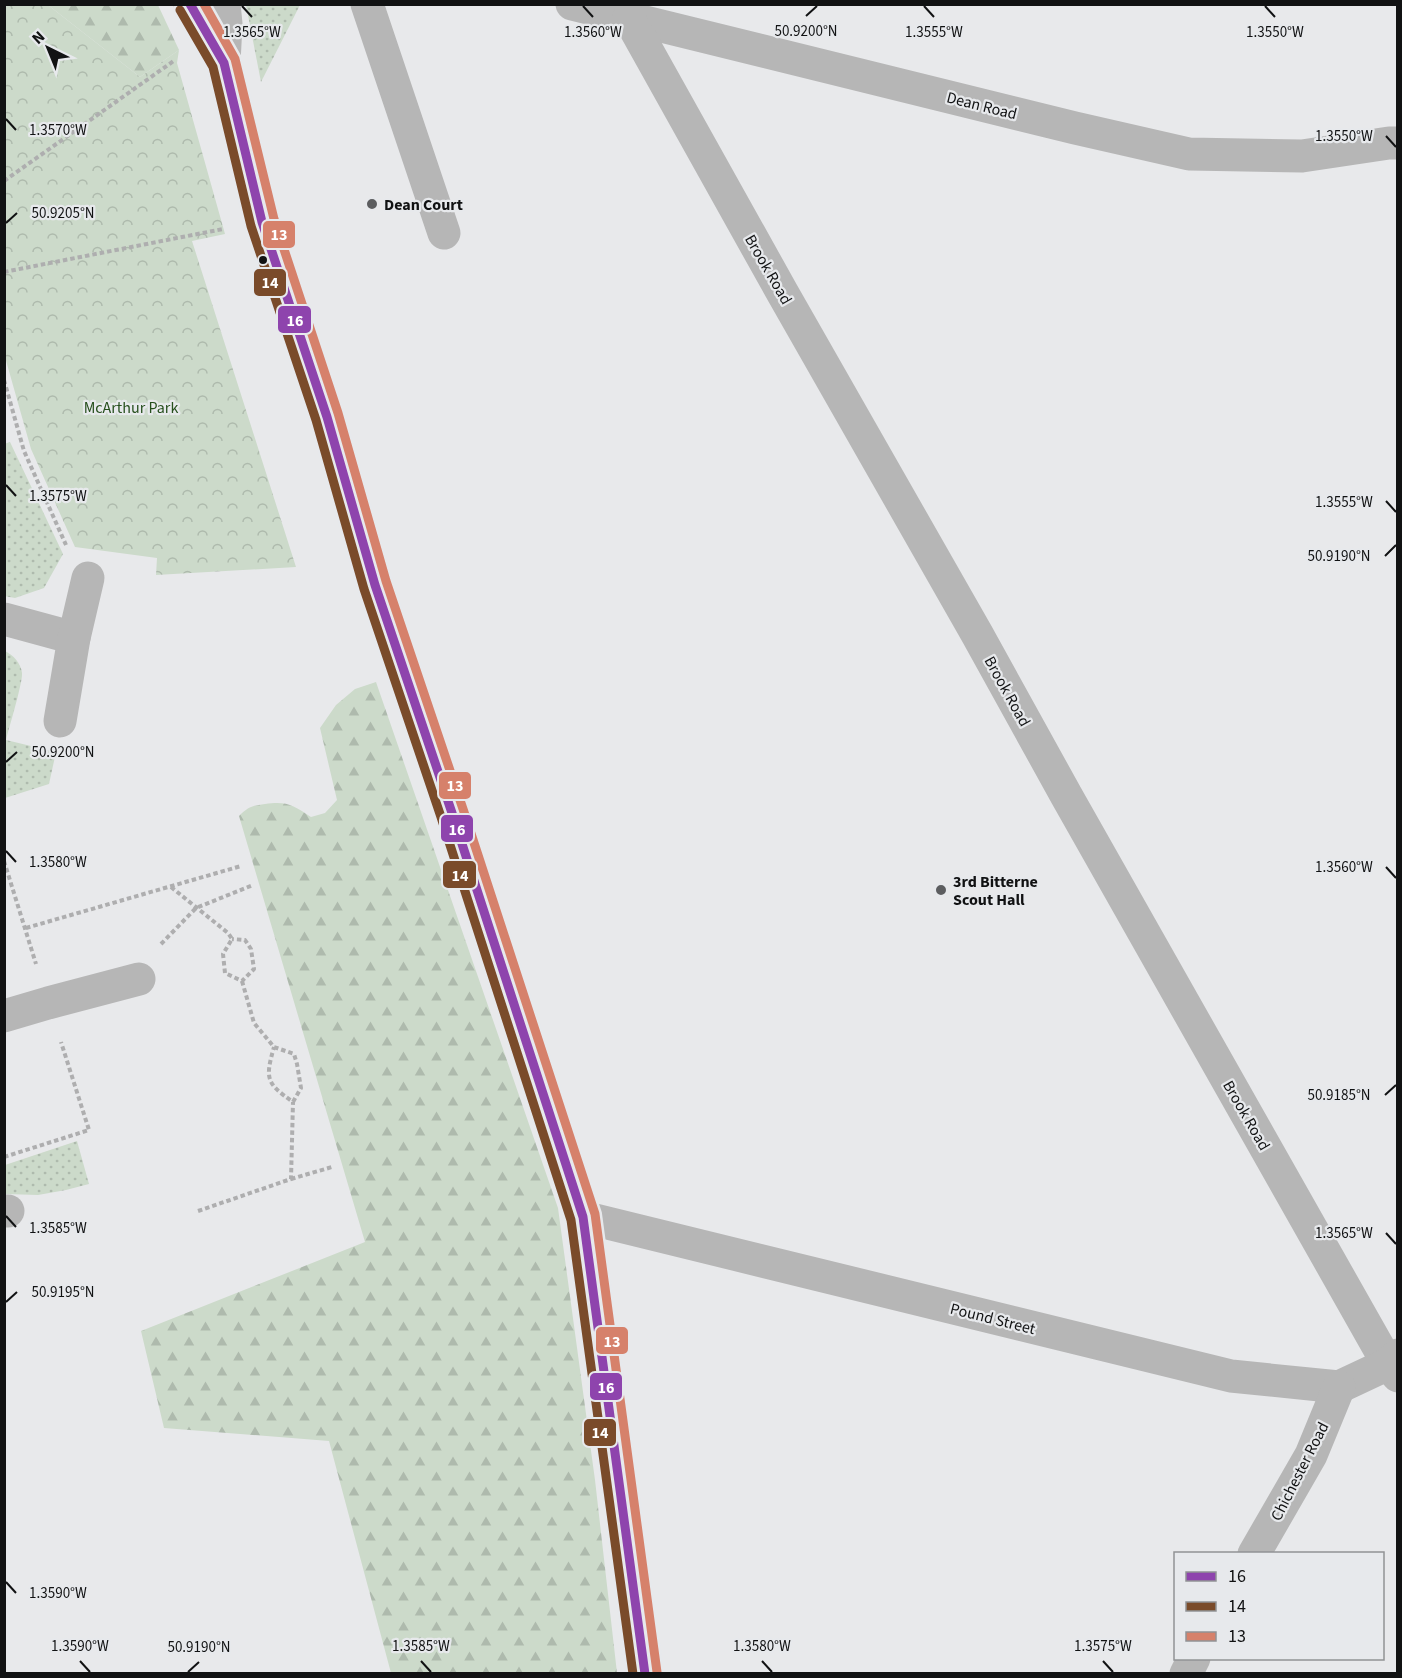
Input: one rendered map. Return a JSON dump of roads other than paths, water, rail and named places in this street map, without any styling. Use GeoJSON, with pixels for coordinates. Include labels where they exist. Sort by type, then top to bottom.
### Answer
{"type":"FeatureCollection","features":[{"type":"Feature","properties":{"kind":"street"},"geometry":{"type":"LineString","coordinates":[[190,4],[224,63]]}},
{"type":"Feature","properties":{"kind":"street"},"geometry":{"type":"LineString","coordinates":[[224,4],[226,24],[224,63],[262,222],[327,417],[375,585],[456,824],[583,1217],[645,1674]]}},
{"type":"Feature","properties":{"kind":"street"},"geometry":{"type":"LineString","coordinates":[[367,4],[444,233]]}},
{"type":"Feature","properties":{"kind":"street","name":"Dean Road"},"geometry":{"type":"LineString","coordinates":[[572,4],[1075,128],[1189,153],[1302,156],[1389,143],[1398,144]]}},
{"type":"Feature","properties":{"kind":"street","name":"Brook Road"},"geometry":{"type":"LineString","coordinates":[[629,18],[1066,795],[1394,1365]]}},
{"type":"Feature","properties":{"kind":"street"},"geometry":{"type":"LineString","coordinates":[[60,721],[74,638],[88,578]]}},
{"type":"Feature","properties":{"kind":"street"},"geometry":{"type":"LineString","coordinates":[[4,619],[74,638]]}},
{"type":"Feature","properties":{"kind":"street"},"geometry":{"type":"LineString","coordinates":[[4,1016],[139,979]]}},
{"type":"Feature","properties":{"kind":"street","name":"Pound Street"},"geometry":{"type":"LineString","coordinates":[[583,1217],[1231,1376],[1339,1387]]}},
{"type":"Feature","properties":{"kind":"street"},"geometry":{"type":"LineString","coordinates":[[1339,1387],[1394,1365]]}},
{"type":"Feature","properties":{"kind":"street","name":"Chichester Road"},"geometry":{"type":"LineString","coordinates":[[1255,1552],[1311,1455],[1339,1387]]}},
{"type":"Feature","properties":{"kind":"street"},"geometry":{"type":"LineString","coordinates":[[1185,1674],[1193,1660]]}},
{"type":"Feature","properties":{"kind":"place","name":"Dean Court"},"geometry":{"type":"Point","coordinates":[372,204]}},
{"type":"Feature","properties":{"kind":"place","name":"3rd Bitterne Scout Hall"},"geometry":{"type":"Point","coordinates":[941,890]}},
{"type":"Feature","properties":{"kind":"park label","name":"McArthur Park"},"geometry":{"type":"Point","coordinates":[131,407]}}]}
